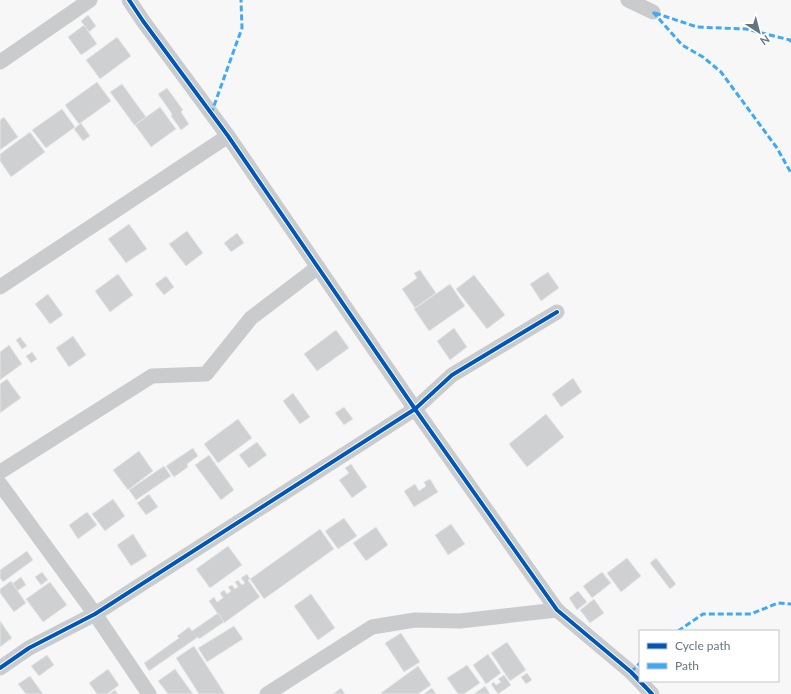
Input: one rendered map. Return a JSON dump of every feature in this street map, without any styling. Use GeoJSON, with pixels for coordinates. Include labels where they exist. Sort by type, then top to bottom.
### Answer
{"type":"FeatureCollection","features":[{"type":"Feature","properties":{"kind":"street"},"geometry":{"type":"LineString","coordinates":[[0,62],[90,0]]}},
{"type":"Feature","properties":{"kind":"street"},"geometry":{"type":"LineString","coordinates":[[130,0],[143,21],[228,136],[556,610],[631,672],[647,693]]}},
{"type":"Feature","properties":{"kind":"street"},"geometry":{"type":"LineString","coordinates":[[628,0],[653,12]]}},
{"type":"Feature","properties":{"kind":"street"},"geometry":{"type":"LineString","coordinates":[[0,287],[228,136]]}},
{"type":"Feature","properties":{"kind":"street"},"geometry":{"type":"LineString","coordinates":[[0,472],[152,376],[206,374],[251,318],[318,267]]}},
{"type":"Feature","properties":{"kind":"street"},"geometry":{"type":"LineString","coordinates":[[0,668],[29,648],[95,614],[416,409],[452,375],[557,312]]}},
{"type":"Feature","properties":{"kind":"street"},"geometry":{"type":"LineString","coordinates":[[0,484],[95,614],[149,694]]}},
{"type":"Feature","properties":{"kind":"street"},"geometry":{"type":"LineString","coordinates":[[267,694],[372,627],[415,620],[460,621],[556,610]]}},
{"type":"Feature","properties":{"kind":"building"},"geometry":{"type":"Polygon","coordinates":[[[88,15],[96,26],[89,32],[81,21],[88,15]]]}},
{"type":"Feature","properties":{"kind":"building"},"geometry":{"type":"Polygon","coordinates":[[[84,25],[97,44],[81,55],[68,37],[84,25]]]}},
{"type":"Feature","properties":{"kind":"building"},"geometry":{"type":"Polygon","coordinates":[[[117,37],[131,56],[100,79],[86,60],[117,37]]]}},
{"type":"Feature","properties":{"kind":"building"},"geometry":{"type":"Polygon","coordinates":[[[97,82],[111,101],[79,124],[65,105],[97,82]]]}},
{"type":"Feature","properties":{"kind":"building"},"geometry":{"type":"Polygon","coordinates":[[[122,84],[146,117],[135,126],[110,92],[122,84]]]}},
{"type":"Feature","properties":{"kind":"building"},"geometry":{"type":"Polygon","coordinates":[[[167,88],[183,110],[181,112],[189,124],[181,130],[158,94],[167,88]]]}},
{"type":"Feature","properties":{"kind":"building"},"geometry":{"type":"Polygon","coordinates":[[[160,107],[176,129],[151,147],[135,125],[160,107]]]}},
{"type":"Feature","properties":{"kind":"building"},"geometry":{"type":"Polygon","coordinates":[[[62,109],[75,127],[46,148],[32,130],[62,109]]]}},
{"type":"Feature","properties":{"kind":"building"},"geometry":{"type":"Polygon","coordinates":[[[4,117],[18,137],[0,150],[0,120],[4,117]]]}},
{"type":"Feature","properties":{"kind":"building"},"geometry":{"type":"Polygon","coordinates":[[[81,123],[90,136],[83,141],[74,129],[81,123]]]}},
{"type":"Feature","properties":{"kind":"building"},"geometry":{"type":"Polygon","coordinates":[[[30,132],[45,152],[11,177],[0,161],[0,154],[30,132]]]}},
{"type":"Feature","properties":{"kind":"building"},"geometry":{"type":"Polygon","coordinates":[[[129,224],[147,249],[126,263],[108,239],[129,224]]]}},
{"type":"Feature","properties":{"kind":"building"},"geometry":{"type":"Polygon","coordinates":[[[187,231],[203,253],[186,266],[169,244],[187,231]]]}},
{"type":"Feature","properties":{"kind":"building"},"geometry":{"type":"Polygon","coordinates":[[[237,233],[244,243],[231,252],[224,243],[237,233]]]}},
{"type":"Feature","properties":{"kind":"building"},"geometry":{"type":"Polygon","coordinates":[[[420,270],[436,293],[415,308],[402,289],[417,278],[414,273],[420,270]]]}},
{"type":"Feature","properties":{"kind":"building"},"geometry":{"type":"Polygon","coordinates":[[[548,272],[559,288],[541,301],[530,284],[548,272]]]}},
{"type":"Feature","properties":{"kind":"building"},"geometry":{"type":"Polygon","coordinates":[[[118,274],[133,295],[110,312],[95,291],[118,274]]]}},
{"type":"Feature","properties":{"kind":"building"},"geometry":{"type":"Polygon","coordinates":[[[474,275],[505,315],[487,329],[456,289],[474,275]]]}},
{"type":"Feature","properties":{"kind":"building"},"geometry":{"type":"Polygon","coordinates":[[[166,276],[174,287],[164,295],[155,284],[166,276]]]}},
{"type":"Feature","properties":{"kind":"building"},"geometry":{"type":"Polygon","coordinates":[[[450,284],[465,306],[429,331],[414,309],[450,284]]]}},
{"type":"Feature","properties":{"kind":"building"},"geometry":{"type":"Polygon","coordinates":[[[48,294],[63,315],[50,324],[35,304],[48,294]]]}},
{"type":"Feature","properties":{"kind":"building"},"geometry":{"type":"Polygon","coordinates":[[[454,328],[467,347],[450,360],[437,341],[454,328]]]}},
{"type":"Feature","properties":{"kind":"building"},"geometry":{"type":"Polygon","coordinates":[[[336,330],[349,348],[317,371],[304,354],[336,330]]]}},
{"type":"Feature","properties":{"kind":"building"},"geometry":{"type":"Polygon","coordinates":[[[73,336],[86,355],[69,367],[56,348],[73,336]]]}},
{"type":"Feature","properties":{"kind":"building"},"geometry":{"type":"Polygon","coordinates":[[[20,337],[27,346],[22,349],[16,340],[20,337]]]}},
{"type":"Feature","properties":{"kind":"building"},"geometry":{"type":"Polygon","coordinates":[[[9,345],[22,364],[0,380],[0,352],[9,345]]]}},
{"type":"Feature","properties":{"kind":"building"},"geometry":{"type":"Polygon","coordinates":[[[32,352],[37,359],[31,363],[26,356],[32,352]]]}},
{"type":"Feature","properties":{"kind":"building"},"geometry":{"type":"Polygon","coordinates":[[[573,378],[582,392],[561,407],[552,394],[573,378]]]}},
{"type":"Feature","properties":{"kind":"building"},"geometry":{"type":"Polygon","coordinates":[[[7,379],[21,398],[0,413],[0,384],[7,379]]]}},
{"type":"Feature","properties":{"kind":"building"},"geometry":{"type":"Polygon","coordinates":[[[293,393],[310,417],[300,424],[283,401],[293,393]]]}},
{"type":"Feature","properties":{"kind":"building"},"geometry":{"type":"Polygon","coordinates":[[[344,407],[353,419],[344,425],[335,413],[344,407]]]}},
{"type":"Feature","properties":{"kind":"building"},"geometry":{"type":"Polygon","coordinates":[[[546,414],[564,437],[527,467],[509,444],[546,414]]]}},
{"type":"Feature","properties":{"kind":"building"},"geometry":{"type":"Polygon","coordinates":[[[238,419],[252,438],[218,463],[204,444],[238,419]]]}},
{"type":"Feature","properties":{"kind":"building"},"geometry":{"type":"Polygon","coordinates":[[[257,442],[267,455],[249,468],[239,455],[257,442]]]}},
{"type":"Feature","properties":{"kind":"building"},"geometry":{"type":"Polygon","coordinates":[[[193,448],[198,456],[187,464],[188,467],[174,477],[166,466],[193,448]]]}},
{"type":"Feature","properties":{"kind":"building"},"geometry":{"type":"Polygon","coordinates":[[[139,451],[153,471],[128,490],[113,470],[139,451]]]}},
{"type":"Feature","properties":{"kind":"building"},"geometry":{"type":"Polygon","coordinates":[[[209,455],[234,490],[221,500],[195,465],[209,455]]]}},
{"type":"Feature","properties":{"kind":"building"},"geometry":{"type":"Polygon","coordinates":[[[351,464],[367,487],[352,498],[339,480],[349,473],[345,468],[351,464]]]}},
{"type":"Feature","properties":{"kind":"building"},"geometry":{"type":"Polygon","coordinates":[[[164,466],[171,476],[136,500],[129,490],[164,466]]]}},
{"type":"Feature","properties":{"kind":"building"},"geometry":{"type":"Polygon","coordinates":[[[430,479],[438,492],[414,507],[404,491],[415,484],[419,491],[426,486],[424,482],[430,479]]]}},
{"type":"Feature","properties":{"kind":"building"},"geometry":{"type":"Polygon","coordinates":[[[149,494],[158,507],[146,515],[137,503],[149,494]]]}},
{"type":"Feature","properties":{"kind":"building"},"geometry":{"type":"Polygon","coordinates":[[[113,499],[125,516],[105,531],[92,514],[113,499]]]}},
{"type":"Feature","properties":{"kind":"building"},"geometry":{"type":"Polygon","coordinates":[[[87,512],[97,525],[78,539],[69,525],[87,512]]]}},
{"type":"Feature","properties":{"kind":"building"},"geometry":{"type":"Polygon","coordinates":[[[344,518],[357,536],[338,549],[325,531],[344,518]]]}},
{"type":"Feature","properties":{"kind":"building"},"geometry":{"type":"Polygon","coordinates":[[[451,524],[465,544],[448,555],[435,535],[451,524]]]}},
{"type":"Feature","properties":{"kind":"building"},"geometry":{"type":"Polygon","coordinates":[[[376,527],[388,545],[366,561],[353,543],[376,527]]]}},
{"type":"Feature","properties":{"kind":"building"},"geometry":{"type":"Polygon","coordinates":[[[320,529],[334,549],[264,599],[250,579],[320,529]]]}},
{"type":"Feature","properties":{"kind":"building"},"geometry":{"type":"Polygon","coordinates":[[[133,534],[147,556],[131,566],[117,545],[133,534]]]}},
{"type":"Feature","properties":{"kind":"building"},"geometry":{"type":"Polygon","coordinates":[[[228,546],[242,565],[210,588],[196,569],[228,546]]]}},
{"type":"Feature","properties":{"kind":"building"},"geometry":{"type":"Polygon","coordinates":[[[27,551],[33,560],[3,582],[0,578],[0,570],[27,551]]]}},
{"type":"Feature","properties":{"kind":"building"},"geometry":{"type":"Polygon","coordinates":[[[627,558],[641,576],[621,592],[607,573],[627,558]]]}},
{"type":"Feature","properties":{"kind":"building"},"geometry":{"type":"Polygon","coordinates":[[[656,558],[676,584],[670,589],[650,563],[656,558]]]}},
{"type":"Feature","properties":{"kind":"building"},"geometry":{"type":"Polygon","coordinates":[[[42,572],[48,580],[41,585],[35,577],[42,572]]]}},
{"type":"Feature","properties":{"kind":"building"},"geometry":{"type":"Polygon","coordinates":[[[602,572],[611,583],[592,598],[583,586],[602,572]]]}},
{"type":"Feature","properties":{"kind":"building"},"geometry":{"type":"Polygon","coordinates":[[[247,574],[250,579],[248,580],[260,597],[224,623],[209,601],[214,597],[217,602],[223,598],[220,593],[224,590],[227,594],[231,591],[228,587],[232,585],[235,589],[238,587],[235,582],[238,580],[242,585],[245,583],[241,578],[247,574]]]}},
{"type":"Feature","properties":{"kind":"building"},"geometry":{"type":"Polygon","coordinates":[[[21,577],[26,585],[17,591],[12,584],[21,577]]]}},
{"type":"Feature","properties":{"kind":"building"},"geometry":{"type":"Polygon","coordinates":[[[11,581],[26,603],[14,612],[0,593],[0,589],[11,581]]]}},
{"type":"Feature","properties":{"kind":"building"},"geometry":{"type":"Polygon","coordinates":[[[50,582],[67,605],[43,622],[26,599],[50,582]]]}},
{"type":"Feature","properties":{"kind":"building"},"geometry":{"type":"Polygon","coordinates":[[[578,591],[587,602],[577,610],[569,598],[578,591]]]}},
{"type":"Feature","properties":{"kind":"building"},"geometry":{"type":"Polygon","coordinates":[[[311,594],[335,628],[318,640],[294,606],[311,594]]]}},
{"type":"Feature","properties":{"kind":"building"},"geometry":{"type":"Polygon","coordinates":[[[594,599],[604,613],[590,623],[580,610],[594,599]]]}},
{"type":"Feature","properties":{"kind":"building"},"geometry":{"type":"Polygon","coordinates":[[[218,613],[224,622],[199,639],[198,637],[149,671],[144,663],[179,638],[177,636],[189,627],[192,631],[218,613]]]}},
{"type":"Feature","properties":{"kind":"building"},"geometry":{"type":"Polygon","coordinates":[[[0,621],[12,638],[0,647],[0,621]]]}},
{"type":"Feature","properties":{"kind":"building"},"geometry":{"type":"Polygon","coordinates":[[[234,626],[243,639],[207,662],[198,648],[234,626]]]}},
{"type":"Feature","properties":{"kind":"building"},"geometry":{"type":"Polygon","coordinates":[[[401,633],[420,662],[404,672],[385,643],[401,633]]]}},
{"type":"Feature","properties":{"kind":"building"},"geometry":{"type":"Polygon","coordinates":[[[507,642],[526,670],[510,681],[491,653],[507,642]]]}},
{"type":"Feature","properties":{"kind":"building"},"geometry":{"type":"Polygon","coordinates":[[[194,646],[225,694],[199,694],[176,658],[194,646]]]}},
{"type":"Feature","properties":{"kind":"building"},"geometry":{"type":"Polygon","coordinates":[[[488,654],[501,673],[486,684],[473,665],[488,654]]]}},
{"type":"Feature","properties":{"kind":"building"},"geometry":{"type":"Polygon","coordinates":[[[47,655],[54,665],[39,676],[31,666],[47,655]]]}},
{"type":"Feature","properties":{"kind":"building"},"geometry":{"type":"Polygon","coordinates":[[[467,665],[480,683],[464,694],[458,694],[447,678],[467,665]]]}},
{"type":"Feature","properties":{"kind":"building"},"geometry":{"type":"Polygon","coordinates":[[[418,666],[431,685],[418,694],[381,693],[418,666]]]}},
{"type":"Feature","properties":{"kind":"building"},"geometry":{"type":"Polygon","coordinates":[[[108,669],[119,685],[107,694],[97,694],[89,683],[108,669]]]}},
{"type":"Feature","properties":{"kind":"building"},"geometry":{"type":"Polygon","coordinates":[[[175,669],[193,694],[168,694],[158,681],[175,669]]]}},
{"type":"Feature","properties":{"kind":"building"},"geometry":{"type":"Polygon","coordinates":[[[527,673],[532,680],[526,684],[521,677],[527,673]]]}},
{"type":"Feature","properties":{"kind":"building"},"geometry":{"type":"Polygon","coordinates":[[[504,675],[511,685],[498,694],[491,684],[494,682],[496,685],[501,682],[498,679],[504,675]]]}},
{"type":"Feature","properties":{"kind":"building"},"geometry":{"type":"Polygon","coordinates":[[[30,676],[43,694],[26,694],[18,684],[30,676]]]}},
{"type":"Feature","properties":{"kind":"building"},"geometry":{"type":"Polygon","coordinates":[[[485,686],[490,694],[474,694],[485,686]]]}},
{"type":"Feature","properties":{"kind":"building"},"geometry":{"type":"Polygon","coordinates":[[[341,688],[345,694],[333,694],[341,688]]]}},
{"type":"Feature","properties":{"kind":"building"},"geometry":{"type":"Polygon","coordinates":[[[432,688],[436,694],[424,694],[432,688]]]}},
{"type":"Feature","properties":{"kind":"building"},"geometry":{"type":"Polygon","coordinates":[[[115,690],[118,694],[109,694],[115,690]]]}},
{"type":"Feature","properties":{"kind":"marked path"},"geometry":{"type":"LineString","coordinates":[[211,114],[242,28],[241,0]]}},
{"type":"Feature","properties":{"kind":"marked path"},"geometry":{"type":"LineString","coordinates":[[653,12],[682,45],[703,57],[721,72],[777,148],[791,173]]}},
{"type":"Feature","properties":{"kind":"marked path"},"geometry":{"type":"LineString","coordinates":[[655,13],[697,27],[746,29],[790,40],[791,42]]}},
{"type":"Feature","properties":{"kind":"marked path"},"geometry":{"type":"LineString","coordinates":[[679,630],[703,614],[751,614],[778,603],[791,604]]}},
{"type":"Feature","properties":{"kind":"marked path"},"geometry":{"type":"LineString","coordinates":[[631,672],[639,664]]}},
{"type":"Feature","properties":{"kind":"cycle path"},"geometry":{"type":"LineString","coordinates":[[129,0],[228,136],[415,409],[557,610],[639,680]]}},
{"type":"Feature","properties":{"kind":"cycle path"},"geometry":{"type":"LineString","coordinates":[[0,668],[29,648],[95,614],[415,409],[452,375],[557,312]]}},
{"type":"Feature","properties":{"kind":"cycle path"},"geometry":{"type":"LineString","coordinates":[[641,682],[652,694]]}}]}
